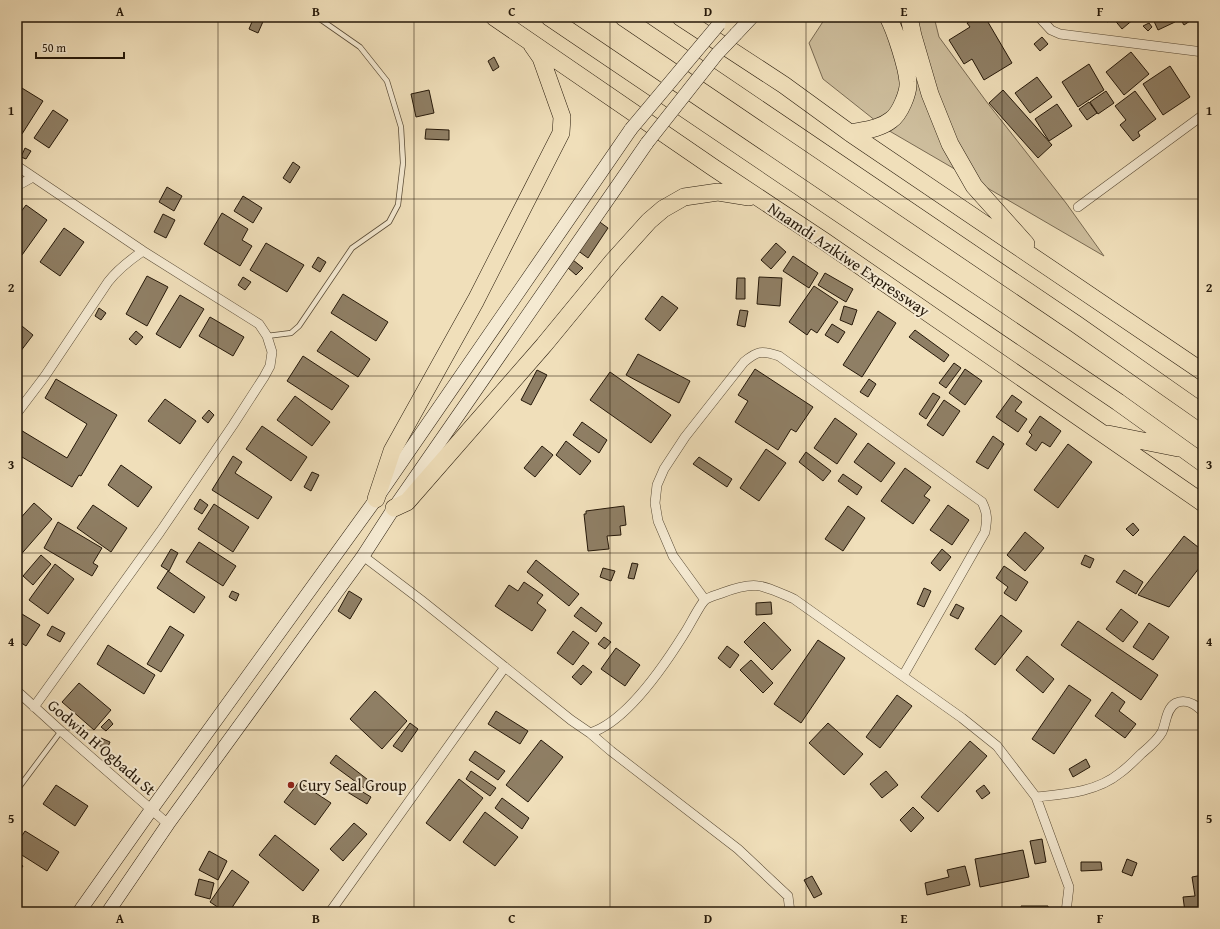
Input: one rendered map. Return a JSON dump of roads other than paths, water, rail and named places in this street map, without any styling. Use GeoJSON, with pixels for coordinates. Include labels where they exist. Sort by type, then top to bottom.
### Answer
{"type":"FeatureCollection","features":[{"type":"Feature","properties":{"kind":"highway","name":"Nnamdi Azikiwe Expressway"},"geometry":{"type":"LineString","coordinates":[[494,17],[862,267],[1203,503]]}},
{"type":"Feature","properties":{"kind":"highway","name":"Nnamdi Azikiwe Expressway"},"geometry":{"type":"LineString","coordinates":[[549,17],[1105,393],[1203,463]]}},
{"type":"Feature","properties":{"kind":"highway"},"geometry":{"type":"LineString","coordinates":[[623,17],[1076,324],[1203,412]]}},
{"type":"Feature","properties":{"kind":"highway"},"geometry":{"type":"LineString","coordinates":[[680,17],[784,85],[850,133],[1203,372]]}},
{"type":"Feature","properties":{"kind":"highway"},"geometry":{"type":"LineString","coordinates":[[850,133],[875,128],[892,120],[903,104],[908,82],[902,56],[888,17]]}},
{"type":"Feature","properties":{"kind":"highway"},"geometry":{"type":"LineString","coordinates":[[909,17],[930,94],[950,144],[974,186],[1045,265]]}},
{"type":"Feature","properties":{"kind":"highway"},"geometry":{"type":"LineString","coordinates":[[376,499],[392,451],[476,300],[561,133],[562,117],[541,58],[528,40]]}},
{"type":"Feature","properties":{"kind":"highway"},"geometry":{"type":"LineString","coordinates":[[394,508],[406,502],[414,494],[529,362],[649,220],[663,209],[684,197],[718,192],[749,197],[754,195]]}},
{"type":"Feature","properties":{"kind":"highway"},"geometry":{"type":"LineString","coordinates":[[1100,432],[1185,450]]}},
{"type":"Feature","properties":{"kind":"main road"},"geometry":{"type":"LineString","coordinates":[[108,912],[168,824],[363,556],[394,508],[647,143],[717,54],[752,17]]}},
{"type":"Feature","properties":{"kind":"main road"},"geometry":{"type":"LineString","coordinates":[[79,912],[376,499],[631,129],[722,21]]}},
{"type":"Feature","properties":{"kind":"street"},"geometry":{"type":"LineString","coordinates":[[1039,17],[1051,30],[1060,34],[1203,52]]}},
{"type":"Feature","properties":{"kind":"street"},"geometry":{"type":"LineString","coordinates":[[1078,207],[1203,115]]}},
{"type":"Feature","properties":{"kind":"street"},"geometry":{"type":"LineString","coordinates":[[17,166],[143,251],[259,324],[268,336],[272,352],[270,366],[264,378],[234,425],[160,532],[34,707]]}},
{"type":"Feature","properties":{"kind":"street"},"geometry":{"type":"LineString","coordinates":[[17,186],[32,177]]}},
{"type":"Feature","properties":{"kind":"street"},"geometry":{"type":"LineString","coordinates":[[17,413],[112,277],[125,264],[143,251]]}},
{"type":"Feature","properties":{"kind":"street"},"geometry":{"type":"LineString","coordinates":[[705,600],[673,556],[658,521],[655,503],[657,485],[664,469],[684,437],[744,362],[753,354],[760,352],[770,353],[779,356],[982,502],[986,511],[987,520],[985,532],[903,676]]}},
{"type":"Feature","properties":{"kind":"street"},"geometry":{"type":"LineString","coordinates":[[363,556],[738,849],[788,896],[790,912]]}},
{"type":"Feature","properties":{"kind":"street"},"geometry":{"type":"LineString","coordinates":[[590,733],[609,724],[624,712],[642,692],[678,644],[705,600],[737,587],[753,585],[766,587],[794,598],[806,606],[962,718],[997,746],[1036,797],[1069,887],[1066,912]]}},
{"type":"Feature","properties":{"kind":"street"},"geometry":{"type":"LineString","coordinates":[[330,912],[505,667]]}},
{"type":"Feature","properties":{"kind":"street","name":"Godwin H Ogbadu St"},"geometry":{"type":"LineString","coordinates":[[17,691],[168,824]]}},
{"type":"Feature","properties":{"kind":"street"},"geometry":{"type":"LineString","coordinates":[[1036,797],[1070,793],[1091,788],[1120,774],[1154,742],[1161,733],[1171,708],[1175,703],[1185,701],[1191,703],[1203,712]]}},
{"type":"Feature","properties":{"kind":"lane"},"geometry":{"type":"LineString","coordinates":[[268,336],[291,333],[299,326],[352,248],[389,222],[398,205],[403,163],[401,127],[387,81],[360,47],[317,17]]}},
{"type":"Feature","properties":{"kind":"lane"},"geometry":{"type":"LineString","coordinates":[[17,790],[61,731]]}},
{"type":"Feature","properties":{"kind":"place","name":"Cury Seal Group"},"geometry":{"type":"Point","coordinates":[291,785]}}]}
